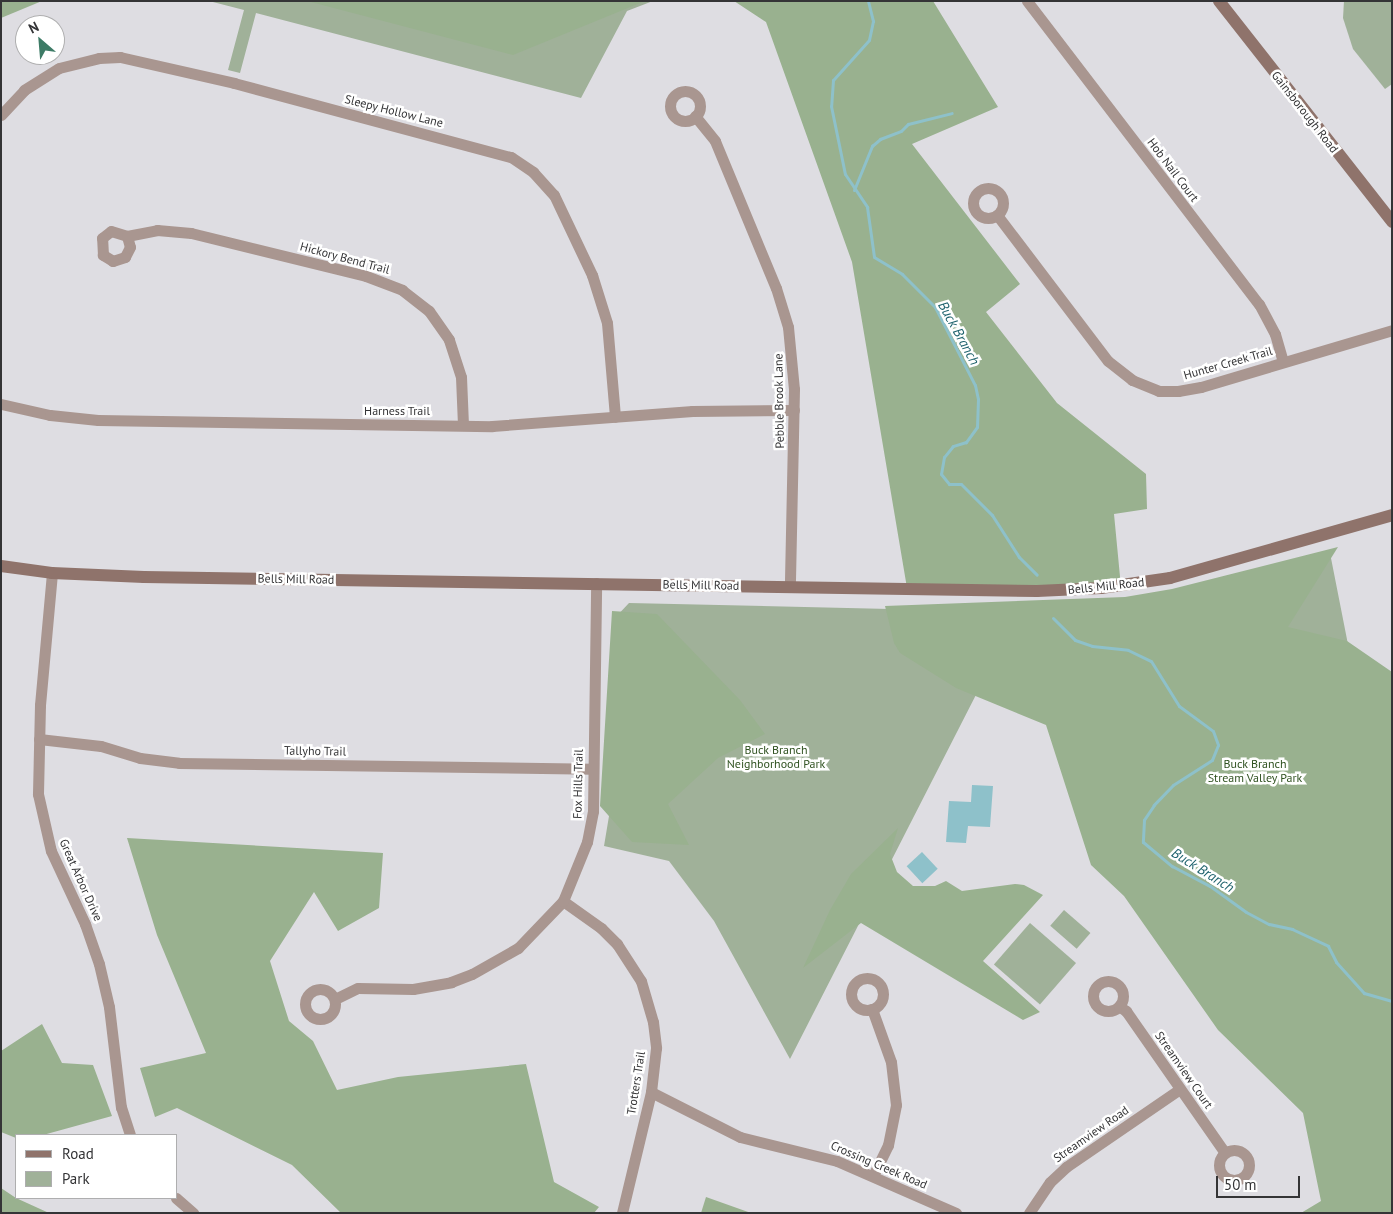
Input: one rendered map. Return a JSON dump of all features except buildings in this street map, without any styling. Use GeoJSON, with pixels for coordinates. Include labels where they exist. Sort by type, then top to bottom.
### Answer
{"type":"FeatureCollection","features":[{"type":"Feature","properties":{"kind":"street","name":"Hob Nail Court"},"geometry":{"type":"LineString","coordinates":[[1027,1],[1259,304],[1275,334],[1283,362]]}},
{"type":"Feature","properties":{"kind":"street","name":"Gainsborough Road"},"geometry":{"type":"LineString","coordinates":[[1220,1],[1392,222]]}},
{"type":"Feature","properties":{"kind":"street","name":"Sleepy Hollow Lane"},"geometry":{"type":"LineString","coordinates":[[1,115],[24,90],[59,68],[99,58],[120,57],[234,83],[509,156],[533,172],[554,195],[595,282],[607,323],[615,417]]}},
{"type":"Feature","properties":{"kind":"street","name":"Pebble Brook Lane"},"geometry":{"type":"LineString","coordinates":[[696,116],[715,141],[783,306],[792,347],[794,410],[790,586]]}},
{"type":"Feature","properties":{"kind":"street","name":"Hunter Creek Trail"},"geometry":{"type":"LineString","coordinates":[[997,215],[1108,361],[1132,380],[1159,390],[1178,391],[1392,330]]}},
{"type":"Feature","properties":{"kind":"street","name":"Hickory Bend Trail"},"geometry":{"type":"LineString","coordinates":[[127,236],[165,230],[211,237],[372,278],[402,290],[429,311],[449,340],[461,377],[463,425]]}},
{"type":"Feature","properties":{"kind":"street","name":"Harness Trail"},"geometry":{"type":"LineString","coordinates":[[1,404],[50,415],[98,420],[463,425],[535,424],[700,411],[794,410]]}},
{"type":"Feature","properties":{"kind":"street","name":"Bells Mill Road"},"geometry":{"type":"LineString","coordinates":[[1,566],[52,573],[1037,591],[1121,586],[1194,572],[1392,515]]}},
{"type":"Feature","properties":{"kind":"street","name":"Great Arbor Drive"},"geometry":{"type":"LineString","coordinates":[[52,573],[39,739],[38,777],[42,817],[51,851],[85,924],[99,964],[109,1007],[122,1108],[130,1134]]}},
{"type":"Feature","properties":{"kind":"street","name":"Fox Hills Trail"},"geometry":{"type":"LineString","coordinates":[[335,999],[358,988],[412,989],[451,982],[472,974],[518,948],[563,901],[591,827],[596,583]]}},
{"type":"Feature","properties":{"kind":"street","name":"Tallyho Trail"},"geometry":{"type":"LineString","coordinates":[[39,739],[101,746],[140,758],[179,763],[592,769]]}},
{"type":"Feature","properties":{"kind":"street","name":"Trotters Trail"},"geometry":{"type":"LineString","coordinates":[[563,901],[609,936],[641,982],[650,1006],[655,1039],[651,1092],[622,1213]]}},
{"type":"Feature","properties":{"kind":"street","name":"Streamview Court"},"geometry":{"type":"LineString","coordinates":[[1119,1006],[1126,1011],[1226,1153]]}},
{"type":"Feature","properties":{"kind":"street"},"geometry":{"type":"LineString","coordinates":[[872,1009],[891,1062],[896,1105],[888,1145],[873,1176]]}},
{"type":"Feature","properties":{"kind":"street","name":"Streamview Road"},"geometry":{"type":"LineString","coordinates":[[1029,1213],[1050,1182],[1066,1167],[1180,1088]]}},
{"type":"Feature","properties":{"kind":"street","name":"Crossing Creek Road"},"geometry":{"type":"LineString","coordinates":[[651,1092],[756,1143],[817,1154],[873,1176],[956,1213]]}},
{"type":"Feature","properties":{"kind":"street"},"geometry":{"type":"LineString","coordinates":[[177,1199],[194,1213]]}},
{"type":"Feature","properties":{"kind":"green space"},"geometry":{"type":"Polygon","coordinates":[[[1,1],[42,1],[1,18],[1,1]]]}},
{"type":"Feature","properties":{"kind":"green space"},"geometry":{"type":"Polygon","coordinates":[[[209,1],[653,1],[627,11],[581,98],[256,13],[240,73],[228,70],[244,10],[209,1]]]}},
{"type":"Feature","properties":{"kind":"green space"},"geometry":{"type":"Polygon","coordinates":[[[307,1],[645,1],[513,55],[307,1]]]}},
{"type":"Feature","properties":{"kind":"green space"},"geometry":{"type":"Polygon","coordinates":[[[734,1],[933,1],[998,107],[912,144],[1020,284],[986,312],[1057,403],[1146,474],[1147,509],[1114,514],[1121,587],[907,588],[852,262],[766,22],[734,1]]]}},
{"type":"Feature","properties":{"kind":"green space"},"geometry":{"type":"Polygon","coordinates":[[[1344,1],[1392,1],[1392,84],[1385,89],[1353,49],[1343,18],[1344,1]]]}},
{"type":"Feature","properties":{"kind":"green space","name":"Buck Branch Stream Valley Park"},"geometry":{"type":"Polygon","coordinates":[[[1338,547],[1288,627],[1347,641],[1392,672],[1392,1213],[1301,1213],[1321,1201],[1303,1113],[1218,1030],[1124,896],[1091,865],[1046,725],[956,688],[900,653],[894,643],[885,606],[1125,597],[1172,589],[1338,547]]]}},
{"type":"Feature","properties":{"kind":"green space","name":"Buck Branch Neighborhood Park"},"geometry":{"type":"Polygon","coordinates":[[[1330,553],[1354,675],[1392,1213],[1344,1164],[1111,750],[981,685],[790,1059],[714,921],[669,861],[604,846],[611,804],[613,620],[629,603],[1018,612],[1120,605],[1330,553]]]}},
{"type":"Feature","properties":{"kind":"green space"},"geometry":{"type":"Polygon","coordinates":[[[612,611],[657,614],[740,700],[765,734],[718,758],[668,804],[689,845],[632,842],[600,806],[612,611]]]}},
{"type":"Feature","properties":{"kind":"green space"},"geometry":{"type":"Polygon","coordinates":[[[898,828],[890,854],[897,872],[913,886],[935,886],[946,881],[962,891],[1015,884],[1024,885],[1043,895],[983,961],[1040,1012],[1023,1020],[861,923],[803,968],[830,910],[851,874],[898,828]]]}},
{"type":"Feature","properties":{"kind":"green space"},"geometry":{"type":"Polygon","coordinates":[[[127,838],[383,853],[379,908],[338,931],[314,892],[270,961],[289,1021],[313,1041],[337,1090],[398,1077],[526,1064],[554,1182],[599,1207],[594,1213],[341,1213],[292,1165],[177,1108],[155,1117],[140,1068],[206,1053],[157,935],[127,838]]]}},
{"type":"Feature","properties":{"kind":"green space"},"geometry":{"type":"Polygon","coordinates":[[[1064,910],[1090,933],[1077,949],[1050,926],[1064,910]]]}},
{"type":"Feature","properties":{"kind":"green space"},"geometry":{"type":"Polygon","coordinates":[[[1030,923],[1076,963],[1040,1005],[994,965],[1030,923]]]}},
{"type":"Feature","properties":{"kind":"green space"},"geometry":{"type":"Polygon","coordinates":[[[42,1024],[62,1063],[93,1065],[112,1116],[47,1134],[15,1134],[15,1138],[1,1132],[1,1051],[42,1024]]]}},
{"type":"Feature","properties":{"kind":"green space"},"geometry":{"type":"Polygon","coordinates":[[[1,1188],[15,1199],[49,1213],[1,1213],[1,1188]]]}},
{"type":"Feature","properties":{"kind":"green space"},"geometry":{"type":"Polygon","coordinates":[[[706,1197],[751,1213],[701,1213],[706,1197]]]}},
{"type":"Feature","properties":{"kind":"water"},"geometry":{"type":"Polygon","coordinates":[[[972,785],[993,786],[990,827],[968,826],[966,843],[946,842],[949,801],[971,802],[972,785]]]}},
{"type":"Feature","properties":{"kind":"water"},"geometry":{"type":"Polygon","coordinates":[[[922,852],[938,869],[922,883],[907,866],[922,852]]]}},
{"type":"Feature","properties":{"kind":"waterway","name":"Buck Branch"},"geometry":{"type":"LineString","coordinates":[[868,1],[873,21],[869,40],[833,80],[831,106],[845,174],[867,207],[874,257],[902,274],[935,307],[975,385],[978,399],[977,427],[966,442],[953,446],[944,457],[941,474],[949,484],[961,484],[992,515],[1019,557],[1037,575]]}},
{"type":"Feature","properties":{"kind":"waterway"},"geometry":{"type":"LineString","coordinates":[[854,190],[872,146],[880,139],[901,131],[908,124],[952,113]]}},
{"type":"Feature","properties":{"kind":"waterway","name":"Buck Branch"},"geometry":{"type":"LineString","coordinates":[[1053,618],[1075,640],[1092,646],[1128,650],[1151,661],[1179,706],[1213,731],[1218,745],[1212,760],[1173,785],[1154,805],[1144,820],[1143,842],[1172,866],[1210,886],[1246,912],[1269,924],[1292,929],[1328,946],[1336,962],[1364,993],[1392,1001]]}}]}
